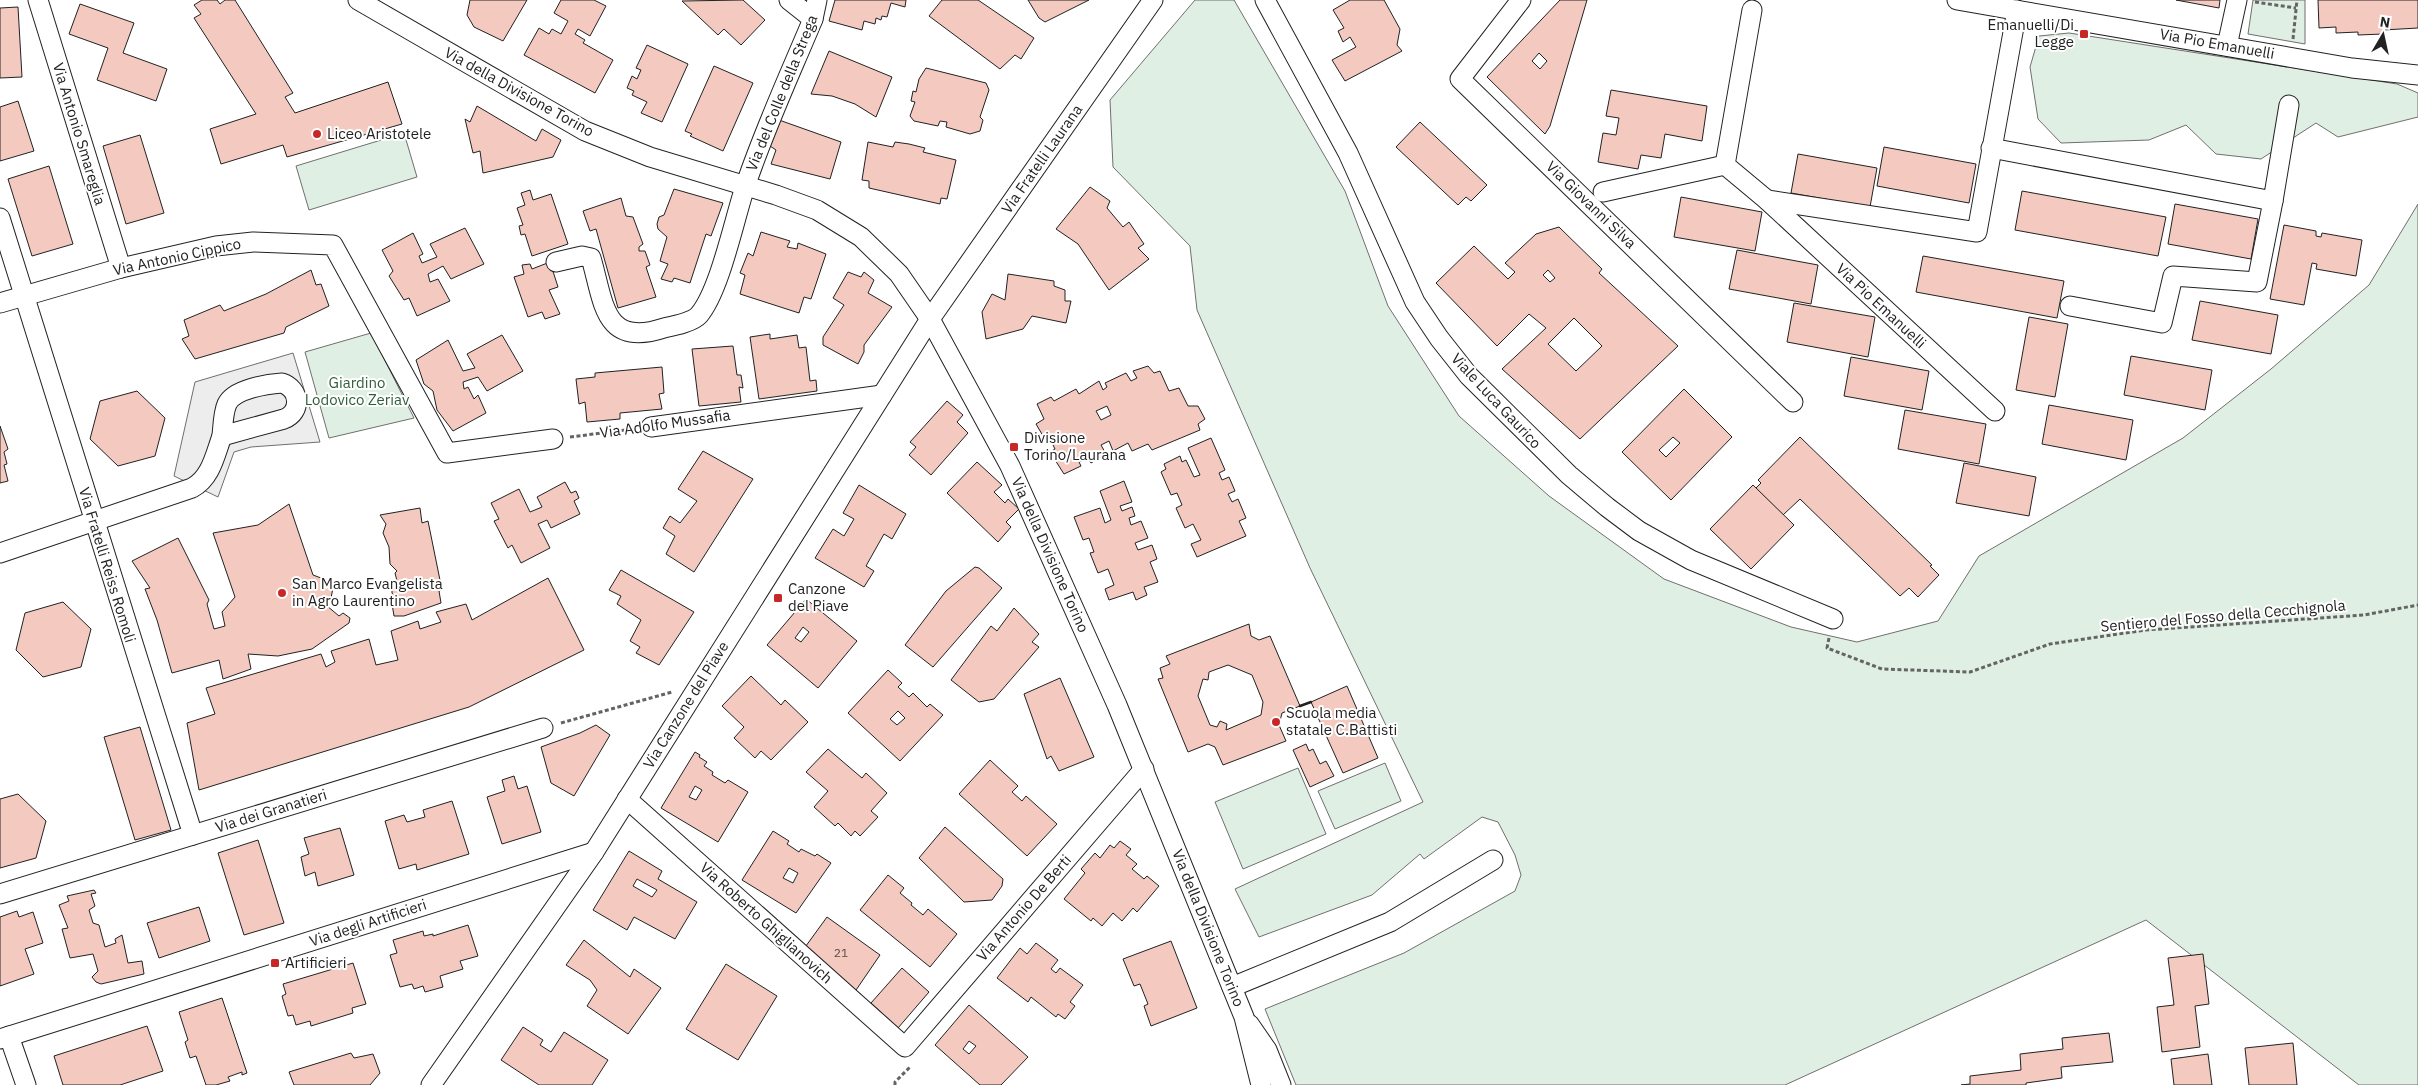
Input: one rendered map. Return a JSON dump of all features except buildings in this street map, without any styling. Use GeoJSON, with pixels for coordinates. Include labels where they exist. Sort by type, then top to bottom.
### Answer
{"type":"FeatureCollection","features":[{"type":"Feature","properties":{"kind":"street","name":"Via Antonio Smareglia"},"geometry":{"type":"LineString","coordinates":[[38,0],[121,268]]}},
{"type":"Feature","properties":{"kind":"street","name":"Via della Divisione Torino"},"geometry":{"type":"LineString","coordinates":[[358,0],[585,130],[650,156],[806,205],[861,237],[900,274],[930,319],[1010,466],[1118,705],[1244,1017],[1261,1085]]}},
{"type":"Feature","properties":{"kind":"street"},"geometry":{"type":"LineString","coordinates":[[789,0],[813,19]]}},
{"type":"Feature","properties":{"kind":"street","name":"Via del Colle della Strega"},"geometry":{"type":"LineString","coordinates":[[745,185],[813,19],[818,0]]}},
{"type":"Feature","properties":{"kind":"street","name":"Via Fratelli Laurana"},"geometry":{"type":"LineString","coordinates":[[930,319],[1153,0]]}},
{"type":"Feature","properties":{"kind":"street","name":"Viale Luca Gaurico"},"geometry":{"type":"LineString","coordinates":[[1265,0],[1348,154],[1415,302],[1439,338],[1469,376],[1569,475],[1607,507],[1640,531],[1691,560],[1832,619]]}},
{"type":"Feature","properties":{"kind":"street","name":"Via Giovanni Silva"},"geometry":{"type":"LineString","coordinates":[[1521,0],[1460,79],[1792,402]]}},
{"type":"Feature","properties":{"kind":"street","name":"Via Pio Emanuelli"},"geometry":{"type":"LineString","coordinates":[[1957,0],[2374,72],[2418,75]]}},
{"type":"Feature","properties":{"kind":"street"},"geometry":{"type":"LineString","coordinates":[[2227,46],[2237,0]]}},
{"type":"Feature","properties":{"kind":"street"},"geometry":{"type":"LineString","coordinates":[[1603,192],[1725,165],[1752,10]]}},
{"type":"Feature","properties":{"kind":"street"},"geometry":{"type":"LineString","coordinates":[[1767,200],[1977,232],[2017,10]]}},
{"type":"Feature","properties":{"kind":"street"},"geometry":{"type":"LineString","coordinates":[[2070,306],[2162,323],[2173,276],[2257,282],[2289,105]]}},
{"type":"Feature","properties":{"kind":"street"},"geometry":{"type":"LineString","coordinates":[[1991,148],[2273,201]]}},
{"type":"Feature","properties":{"kind":"street","name":"Via Pio Emanuelli"},"geometry":{"type":"LineString","coordinates":[[1725,165],[1767,200],[1995,411]]}},
{"type":"Feature","properties":{"kind":"street"},"geometry":{"type":"LineString","coordinates":[[556,262],[582,256],[591,258],[610,321],[622,331],[641,333],[662,329],[698,316],[711,295],[745,185]]}},
{"type":"Feature","properties":{"kind":"street","name":"Via Fratelli Reiss Romoli"},"geometry":{"type":"LineString","coordinates":[[0,218],[193,834]]}},
{"type":"Feature","properties":{"kind":"street","name":"Via Antonio Cippico"},"geometry":{"type":"LineString","coordinates":[[0,303],[121,268],[216,246],[253,242],[333,245],[447,452],[552,439]]}},
{"type":"Feature","properties":{"kind":"street","name":"Via Canzone del Piave"},"geometry":{"type":"LineString","coordinates":[[432,1085],[594,852],[930,319]]}},
{"type":"Feature","properties":{"kind":"street","name":"Via Adolfo Mussafia"},"geometry":{"type":"LineString","coordinates":[[651,427],[882,395]]}},
{"type":"Feature","properties":{"kind":"street"},"geometry":{"type":"LineString","coordinates":[[0,553],[186,491],[203,481],[222,436]]}},
{"type":"Feature","properties":{"kind":"street","name":"Via dei Granatieri"},"geometry":{"type":"LineString","coordinates":[[0,894],[550,726]]}},
{"type":"Feature","properties":{"kind":"street","name":"Via Antonio De Berti"},"geometry":{"type":"LineString","coordinates":[[904,1047],[1144,769]]}},
{"type":"Feature","properties":{"kind":"street","name":"Via Roberto Ghiglianovich"},"geometry":{"type":"LineString","coordinates":[[627,799],[904,1047]]}},
{"type":"Feature","properties":{"kind":"street","name":"Via degli Artificieri"},"geometry":{"type":"LineString","coordinates":[[4,1038],[594,852]]}},
{"type":"Feature","properties":{"kind":"street"},"geometry":{"type":"LineString","coordinates":[[1232,987],[1390,922],[1493,860]]}},
{"type":"Feature","properties":{"kind":"street","name":"Via della Divisione Torino"},"geometry":{"type":"LineString","coordinates":[[1244,1017],[1267,1050],[1281,1085]]}},
{"type":"Feature","properties":{"kind":"street"},"geometry":{"type":"LineString","coordinates":[[4,1038],[26,1085]]}},
{"type":"Feature","properties":{"kind":"path"},"geometry":{"type":"LineString","coordinates":[[2237,0],[2296,8]]}},
{"type":"Feature","properties":{"kind":"path"},"geometry":{"type":"LineString","coordinates":[[2295,57],[2293,41],[2297,0]]}},
{"type":"Feature","properties":{"kind":"path","name":"Via Adolfo Mussafia"},"geometry":{"type":"LineString","coordinates":[[552,439],[651,427]]}},
{"type":"Feature","properties":{"kind":"path","name":"Sentiero del Fosso della Cecchignola"},"geometry":{"type":"LineString","coordinates":[[1832,619],[1827,648],[1882,669],[1970,672],[2050,644],[2146,630],[2364,615],[2418,605]]}},
{"type":"Feature","properties":{"kind":"path"},"geometry":{"type":"LineString","coordinates":[[550,726],[700,684]]}},
{"type":"Feature","properties":{"kind":"path"},"geometry":{"type":"LineString","coordinates":[[895,1085],[895,1082],[906,1071]]}},
{"type":"Feature","properties":{"kind":"green space"},"geometry":{"type":"Polygon","coordinates":[[[1195,0],[1234,0],[1345,191],[1388,306],[1459,416],[1549,496],[1664,579],[1791,627],[1857,642],[1938,621],[1979,556],[2183,438],[2271,369],[2369,285],[2418,204],[2418,1085],[2359,1085],[2146,920],[1785,1085],[1296,1085],[1265,1009],[1404,953],[1515,891],[1521,875],[1515,855],[1498,822],[1482,817],[1424,859],[1420,854],[1372,895],[1259,937],[1235,889],[1423,802],[1310,568],[1197,310],[1190,246],[1113,167],[1110,100],[1195,0]]]}},
{"type":"Feature","properties":{"kind":"green space"},"geometry":{"type":"Polygon","coordinates":[[[2253,0],[2305,0],[2305,44],[2248,34],[2253,0]]]}},
{"type":"Feature","properties":{"kind":"green space"},"geometry":{"type":"Polygon","coordinates":[[[2069,33],[2397,84],[2418,93],[2418,117],[2338,137],[2316,123],[2261,159],[2216,154],[2186,125],[2149,140],[2061,143],[2038,119],[2030,67],[2039,36],[2069,33]]]}},
{"type":"Feature","properties":{"kind":"green space"},"geometry":{"type":"Polygon","coordinates":[[[404,133],[417,177],[309,210],[296,166],[404,133]]]}},
{"type":"Feature","properties":{"kind":"green space","name":"Giardino Lodovico Zeriav"},"geometry":{"type":"Polygon","coordinates":[[[371,333],[414,418],[329,438],[305,352],[371,333]]]}},
{"type":"Feature","properties":{"kind":"green space"},"geometry":{"type":"Polygon","coordinates":[[[1385,763],[1401,801],[1335,829],[1318,791],[1385,763]]]}},
{"type":"Feature","properties":{"kind":"green space"},"geometry":{"type":"Polygon","coordinates":[[[1298,768],[1326,834],[1243,869],[1215,802],[1298,768]]]}},
{"type":"Feature","properties":{"kind":"shaded area"},"geometry":{"type":"Polygon","coordinates":[[[293,353],[320,442],[251,447],[234,452],[218,497],[174,476],[195,382],[293,353]]]}},
{"type":"Feature","properties":{"kind":"wall"},"geometry":{"type":"LineString","coordinates":[[1300,706],[1311,702]]}},
{"type":"Feature","properties":{"kind":"place","name":"Emanuelli/Di Legge"},"geometry":{"type":"Point","coordinates":[2084,34]}},
{"type":"Feature","properties":{"kind":"place","name":"Liceo Aristotele"},"geometry":{"type":"Point","coordinates":[317,134]}},
{"type":"Feature","properties":{"kind":"place","name":"Divisione Torino/Laurana"},"geometry":{"type":"Point","coordinates":[1014,447]}},
{"type":"Feature","properties":{"kind":"place","name":"San Marco Evangelista in Agro Laurentino"},"geometry":{"type":"Point","coordinates":[282,593]}},
{"type":"Feature","properties":{"kind":"place","name":"Canzone del Piave"},"geometry":{"type":"Point","coordinates":[778,598]}},
{"type":"Feature","properties":{"kind":"place","name":"Scuola media statale C.Battisti"},"geometry":{"type":"Point","coordinates":[1276,722]}},
{"type":"Feature","properties":{"kind":"place","name":"Artificieri"},"geometry":{"type":"Point","coordinates":[275,963]}}]}
